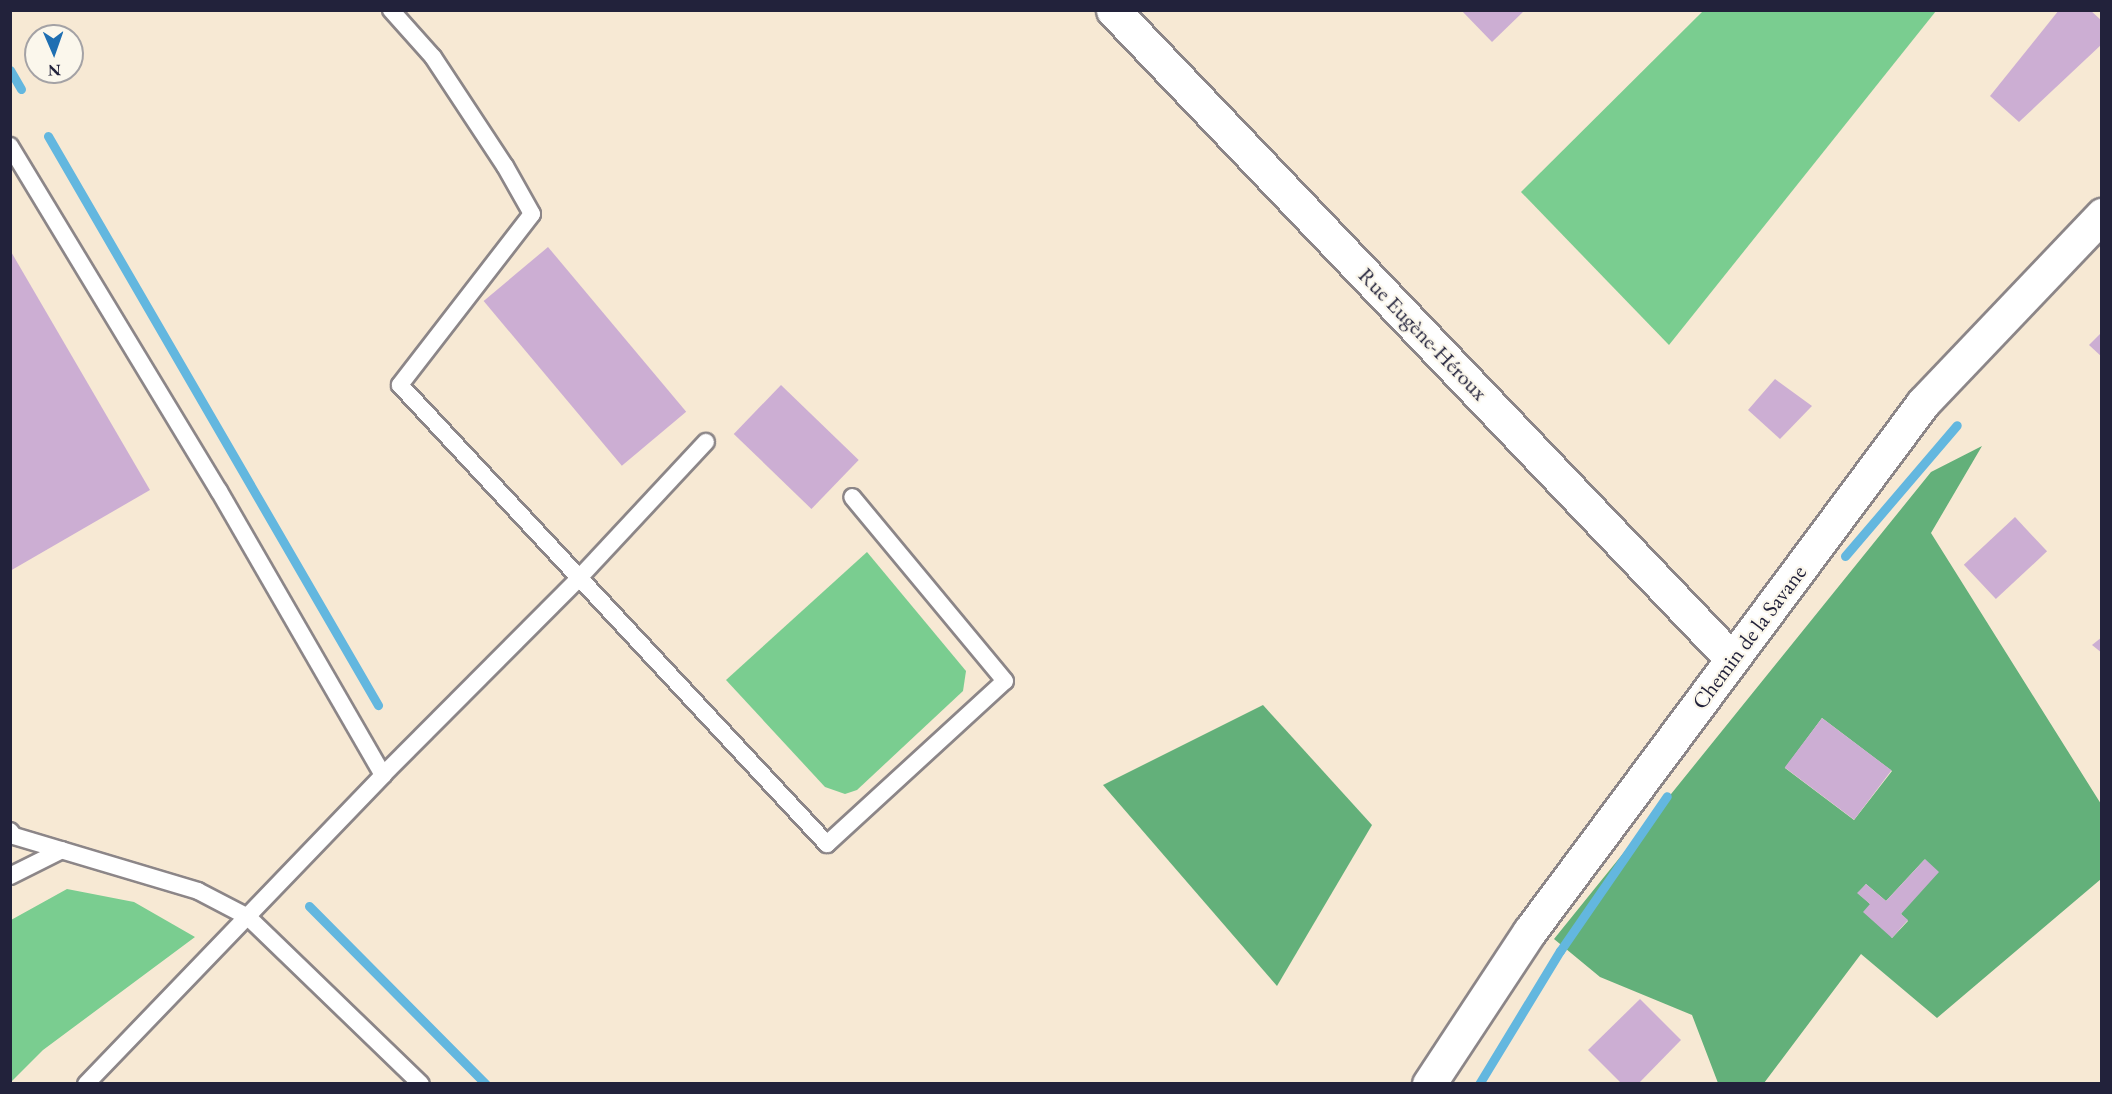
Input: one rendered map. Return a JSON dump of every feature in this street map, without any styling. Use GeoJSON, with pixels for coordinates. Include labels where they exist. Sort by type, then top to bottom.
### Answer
{"type":"FeatureCollection","features":[{"type":"Feature","properties":{"kind":"street","name":"Rue Eugène-Héroux"},"geometry":{"type":"LineString","coordinates":[[1113,10],[1732,659]]}},
{"type":"Feature","properties":{"kind":"street","name":"Chemin de la Savane"},"geometry":{"type":"LineString","coordinates":[[1429,1083],[1530,931],[1923,403],[2102,215]]}},
{"type":"Feature","properties":{"kind":"lane"},"geometry":{"type":"LineString","coordinates":[[391,10],[433,57],[505,166],[532,214],[400,385],[827,844],[1005,681],[852,497]]}},
{"type":"Feature","properties":{"kind":"lane"},"geometry":{"type":"LineString","coordinates":[[10,146],[219,491],[383,775]]}},
{"type":"Feature","properties":{"kind":"lane"},"geometry":{"type":"LineString","coordinates":[[86,1083],[383,775],[579,578],[706,442]]}},
{"type":"Feature","properties":{"kind":"lane"},"geometry":{"type":"LineString","coordinates":[[10,831],[14,836],[198,891],[248,917],[421,1083]]}},
{"type":"Feature","properties":{"kind":"lane"},"geometry":{"type":"LineString","coordinates":[[10,876],[62,850]]}},
{"type":"Feature","properties":{"kind":"green space"},"geometry":{"type":"Polygon","coordinates":[[[1703,11],[1936,11],[1669,345],[1521,192],[1703,11]]]}},
{"type":"Feature","properties":{"kind":"green space"},"geometry":{"type":"Polygon","coordinates":[[[1982,446],[1931,533],[2101,804],[2101,879],[1937,1018],[1861,954],[1764,1083],[1718,1083],[1692,1015],[1600,977],[1554,939],[1931,472],[1982,446]],[[1822,718],[1785,768],[1854,820],[1892,771],[1822,718]],[[1925,859],[1886,901],[1866,884],[1858,893],[1870,904],[1892,938],[1908,921],[1901,914],[1925,859]]]}},
{"type":"Feature","properties":{"kind":"green space"},"geometry":{"type":"Polygon","coordinates":[[[867,552],[966,671],[963,691],[857,790],[845,794],[825,787],[726,680],[867,552]]]}},
{"type":"Feature","properties":{"kind":"green space"},"geometry":{"type":"Polygon","coordinates":[[[1263,705],[1372,825],[1277,986],[1103,785],[1263,705]]]}},
{"type":"Feature","properties":{"kind":"green space"},"geometry":{"type":"Polygon","coordinates":[[[67,889],[134,902],[195,937],[43,1050],[11,1082],[11,920],[67,889]]]}},
{"type":"Feature","properties":{"kind":"building"},"geometry":{"type":"Polygon","coordinates":[[[1461,10],[1525,10],[1492,42],[1461,10]]]}},
{"type":"Feature","properties":{"kind":"building"},"geometry":{"type":"Polygon","coordinates":[[[2059,10],[2090,10],[2102,21],[2102,44],[2019,122],[1990,96],[2059,10]]]}},
{"type":"Feature","properties":{"kind":"building"},"geometry":{"type":"Polygon","coordinates":[[[548,247],[686,412],[622,466],[484,301],[548,247]]]}},
{"type":"Feature","properties":{"kind":"building"},"geometry":{"type":"Polygon","coordinates":[[[10,250],[150,490],[10,571],[10,250]]]}},
{"type":"Feature","properties":{"kind":"building"},"geometry":{"type":"Polygon","coordinates":[[[2102,332],[2102,357],[2089,345],[2102,332]]]}},
{"type":"Feature","properties":{"kind":"building"},"geometry":{"type":"Polygon","coordinates":[[[1775,379],[1812,406],[1780,439],[1748,410],[1775,379]]]}},
{"type":"Feature","properties":{"kind":"building"},"geometry":{"type":"Polygon","coordinates":[[[781,385],[859,460],[811,509],[734,434],[781,385]]]}},
{"type":"Feature","properties":{"kind":"building"},"geometry":{"type":"Polygon","coordinates":[[[2015,517],[2047,551],[1996,599],[1964,565],[2015,517]]]}},
{"type":"Feature","properties":{"kind":"building"},"geometry":{"type":"Polygon","coordinates":[[[2102,637],[2102,653],[2092,645],[2102,637]]]}},
{"type":"Feature","properties":{"kind":"building"},"geometry":{"type":"Polygon","coordinates":[[[1822,718],[1891,770],[1854,820],[1785,768],[1822,718]]]}},
{"type":"Feature","properties":{"kind":"building"},"geometry":{"type":"Polygon","coordinates":[[[1925,859],[1939,872],[1901,914],[1908,920],[1892,938],[1863,912],[1870,904],[1857,893],[1866,884],[1886,901],[1925,859]]]}},
{"type":"Feature","properties":{"kind":"building"},"geometry":{"type":"Polygon","coordinates":[[[1640,999],[1681,1040],[1638,1084],[1622,1084],[1588,1050],[1640,999]]]}},
{"type":"Feature","properties":{"kind":"waterway"},"geometry":{"type":"LineString","coordinates":[[10,70],[21,89]]}},
{"type":"Feature","properties":{"kind":"waterway"},"geometry":{"type":"LineString","coordinates":[[48,136],[378,705]]}},
{"type":"Feature","properties":{"kind":"waterway"},"geometry":{"type":"LineString","coordinates":[[1845,556],[1957,425]]}},
{"type":"Feature","properties":{"kind":"waterway"},"geometry":{"type":"LineString","coordinates":[[1479,1084],[1560,951],[1667,796]]}},
{"type":"Feature","properties":{"kind":"waterway"},"geometry":{"type":"LineString","coordinates":[[309,906],[486,1084]]}}]}
